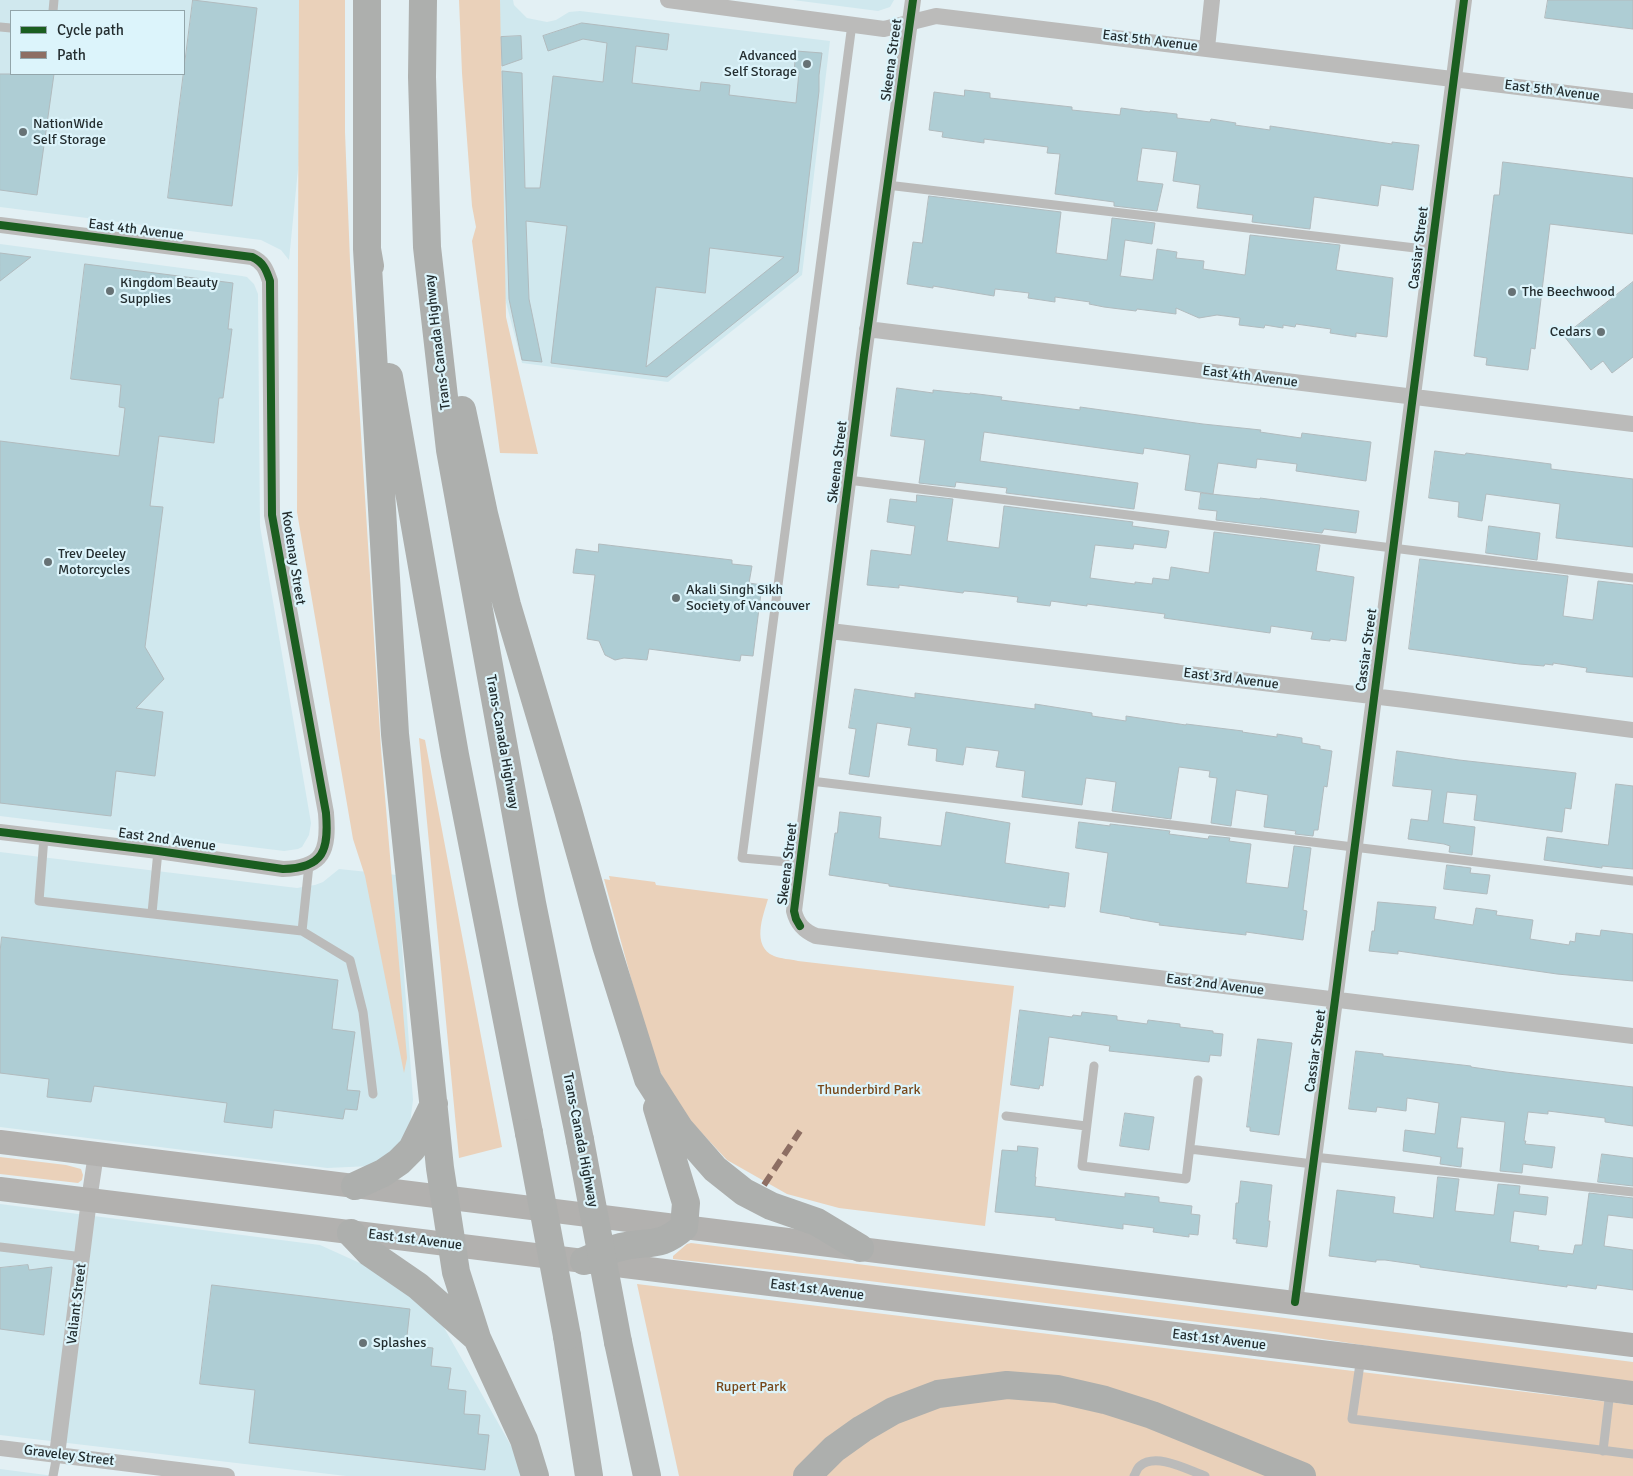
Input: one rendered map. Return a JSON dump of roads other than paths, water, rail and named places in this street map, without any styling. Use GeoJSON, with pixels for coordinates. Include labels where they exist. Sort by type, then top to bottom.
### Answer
{"type":"FeatureCollection","features":[{"type":"Feature","properties":{"kind":"highway"},"geometry":{"type":"LineString","coordinates":[[367,0],[367,249],[395,734],[440,1168],[456,1272],[476,1338],[524,1440],[535,1476]]}},
{"type":"Feature","properties":{"kind":"highway","name":"Trans-Canada Highway"},"geometry":{"type":"LineString","coordinates":[[423,0],[422,77],[427,248],[452,460],[532,903],[580,1140],[618,1342],[647,1476]]}},
{"type":"Feature","properties":{"kind":"highway"},"geometry":{"type":"LineString","coordinates":[[427,248],[484,514],[507,605],[606,945],[686,1203],[684,1227],[674,1235],[658,1243],[621,1247],[584,1261]]}},
{"type":"Feature","properties":{"kind":"highway"},"geometry":{"type":"LineString","coordinates":[[367,249],[455,755],[567,1336],[589,1476]]}},
{"type":"Feature","properties":{"kind":"highway"},"geometry":{"type":"LineString","coordinates":[[648,1079],[680,1129],[715,1169],[744,1192],[771,1206],[817,1222],[860,1248]]}},
{"type":"Feature","properties":{"kind":"highway"},"geometry":{"type":"LineString","coordinates":[[355,1186],[384,1173],[412,1149],[434,1104]]}},
{"type":"Feature","properties":{"kind":"highway"},"geometry":{"type":"LineString","coordinates":[[351,1232],[370,1253],[418,1286],[476,1338]]}},
{"type":"Feature","properties":{"kind":"highway"},"geometry":{"type":"LineString","coordinates":[[807,1476],[834,1449],[862,1429],[893,1411],[938,1394],[1007,1385],[1057,1390],[1105,1400],[1152,1415],[1302,1476]]}},
{"type":"Feature","properties":{"kind":"main road"},"geometry":{"type":"LineString","coordinates":[[0,1142],[1633,1344]]}},
{"type":"Feature","properties":{"kind":"main road","name":"East 1st Avenue"},"geometry":{"type":"LineString","coordinates":[[0,1189],[1361,1357],[1633,1394]]}},
{"type":"Feature","properties":{"kind":"street","name":"East 5th Avenue"},"geometry":{"type":"LineString","coordinates":[[668,0],[884,29],[936,16],[1633,101]]}},
{"type":"Feature","properties":{"kind":"street","name":"Skeena Street"},"geometry":{"type":"LineString","coordinates":[[800,926],[794,911],[812,781],[867,330],[913,0]]}},
{"type":"Feature","properties":{"kind":"street"},"geometry":{"type":"LineString","coordinates":[[1206,48],[1212,0]]}},
{"type":"Feature","properties":{"kind":"street","name":"Cassiar Street"},"geometry":{"type":"LineString","coordinates":[[1295,1302],[1464,0]]}},
{"type":"Feature","properties":{"kind":"street","name":"East 4th Avenue"},"geometry":{"type":"LineString","coordinates":[[0,225],[252,257],[265,266]]}},
{"type":"Feature","properties":{"kind":"street","name":"Kootenay Street"},"geometry":{"type":"LineString","coordinates":[[265,266],[270,280],[272,515],[326,813],[327,836],[324,850],[310,865]]}},
{"type":"Feature","properties":{"kind":"street","name":"East 4th Avenue"},"geometry":{"type":"LineString","coordinates":[[867,330],[1633,424]]}},
{"type":"Feature","properties":{"kind":"street","name":"East 3rd Avenue"},"geometry":{"type":"LineString","coordinates":[[830,631],[1374,696],[1633,730]]}},
{"type":"Feature","properties":{"kind":"street","name":"East 2nd Avenue"},"geometry":{"type":"LineString","coordinates":[[0,832],[283,868],[298,868],[310,865]]}},
{"type":"Feature","properties":{"kind":"street","name":"East 2nd Avenue"},"geometry":{"type":"LineString","coordinates":[[800,926],[816,936],[1633,1036]]}},
{"type":"Feature","properties":{"kind":"street","name":"Valiant Street"},"geometry":{"type":"LineString","coordinates":[[57,1454],[96,1154]]}},
{"type":"Feature","properties":{"kind":"street","name":"Graveley Street"},"geometry":{"type":"LineString","coordinates":[[0,1448],[227,1476]]}},
{"type":"Feature","properties":{"kind":"lane"},"geometry":{"type":"LineString","coordinates":[[800,864],[742,858],[852,24]]}},
{"type":"Feature","properties":{"kind":"lane"},"geometry":{"type":"LineString","coordinates":[[888,185],[1432,250]]}},
{"type":"Feature","properties":{"kind":"lane"},"geometry":{"type":"LineString","coordinates":[[848,480],[1633,578]]}},
{"type":"Feature","properties":{"kind":"lane"},"geometry":{"type":"LineString","coordinates":[[812,781],[1633,881]]}},
{"type":"Feature","properties":{"kind":"lane"},"geometry":{"type":"LineString","coordinates":[[44,837],[39,901],[302,932],[350,960],[362,1012],[372,1094]]}},
{"type":"Feature","properties":{"kind":"lane"},"geometry":{"type":"LineString","coordinates":[[152,913],[158,851]]}},
{"type":"Feature","properties":{"kind":"lane"},"geometry":{"type":"LineString","coordinates":[[302,932],[310,865]]}},
{"type":"Feature","properties":{"kind":"lane"},"geometry":{"type":"LineString","coordinates":[[1094,1066],[1082,1166],[1186,1179],[1198,1080]]}},
{"type":"Feature","properties":{"kind":"lane"},"geometry":{"type":"LineString","coordinates":[[1006,1116],[1086,1126]]}},
{"type":"Feature","properties":{"kind":"lane"},"geometry":{"type":"LineString","coordinates":[[1190,1149],[1633,1192]]}},
{"type":"Feature","properties":{"kind":"lane"},"geometry":{"type":"LineString","coordinates":[[0,1247],[82,1257]]}},
{"type":"Feature","properties":{"kind":"lane"},"geometry":{"type":"LineString","coordinates":[[1361,1357],[1352,1419],[1633,1454]]}},
{"type":"Feature","properties":{"kind":"lane"},"geometry":{"type":"LineString","coordinates":[[1603,1451],[1610,1391]]}},
{"type":"Feature","properties":{"kind":"lane"},"geometry":{"type":"LineString","coordinates":[[53,1476],[57,1454]]}},
{"type":"Feature","properties":{"kind":"lane"},"geometry":{"type":"LineString","coordinates":[[1134,1476],[1139,1466],[1149,1460],[1168,1462],[1205,1476]]}},
{"type":"Feature","properties":{"kind":"place","name":"Advanced Self Storage"},"geometry":{"type":"Point","coordinates":[807,64]}},
{"type":"Feature","properties":{"kind":"place","name":"NationWide Self Storage"},"geometry":{"type":"Point","coordinates":[23,132]}},
{"type":"Feature","properties":{"kind":"place","name":"Kingdom Beauty Supplies"},"geometry":{"type":"Point","coordinates":[110,291]}},
{"type":"Feature","properties":{"kind":"place","name":"The Beechwood"},"geometry":{"type":"Point","coordinates":[1512,292]}},
{"type":"Feature","properties":{"kind":"place","name":"Cedars"},"geometry":{"type":"Point","coordinates":[1601,332]}},
{"type":"Feature","properties":{"kind":"place","name":"Trev Deeley Motorcycles"},"geometry":{"type":"Point","coordinates":[48,562]}},
{"type":"Feature","properties":{"kind":"place","name":"Akali Singh Sikh Society of Vancouver"},"geometry":{"type":"Point","coordinates":[676,598]}},
{"type":"Feature","properties":{"kind":"place","name":"Splashes"},"geometry":{"type":"Point","coordinates":[363,1343]}},
{"type":"Feature","properties":{"kind":"park label","name":"Thunderbird Park"},"geometry":{"type":"Point","coordinates":[869,1090]}},
{"type":"Feature","properties":{"kind":"park label","name":"Rupert Park"},"geometry":{"type":"Point","coordinates":[751,1387]}}]}
